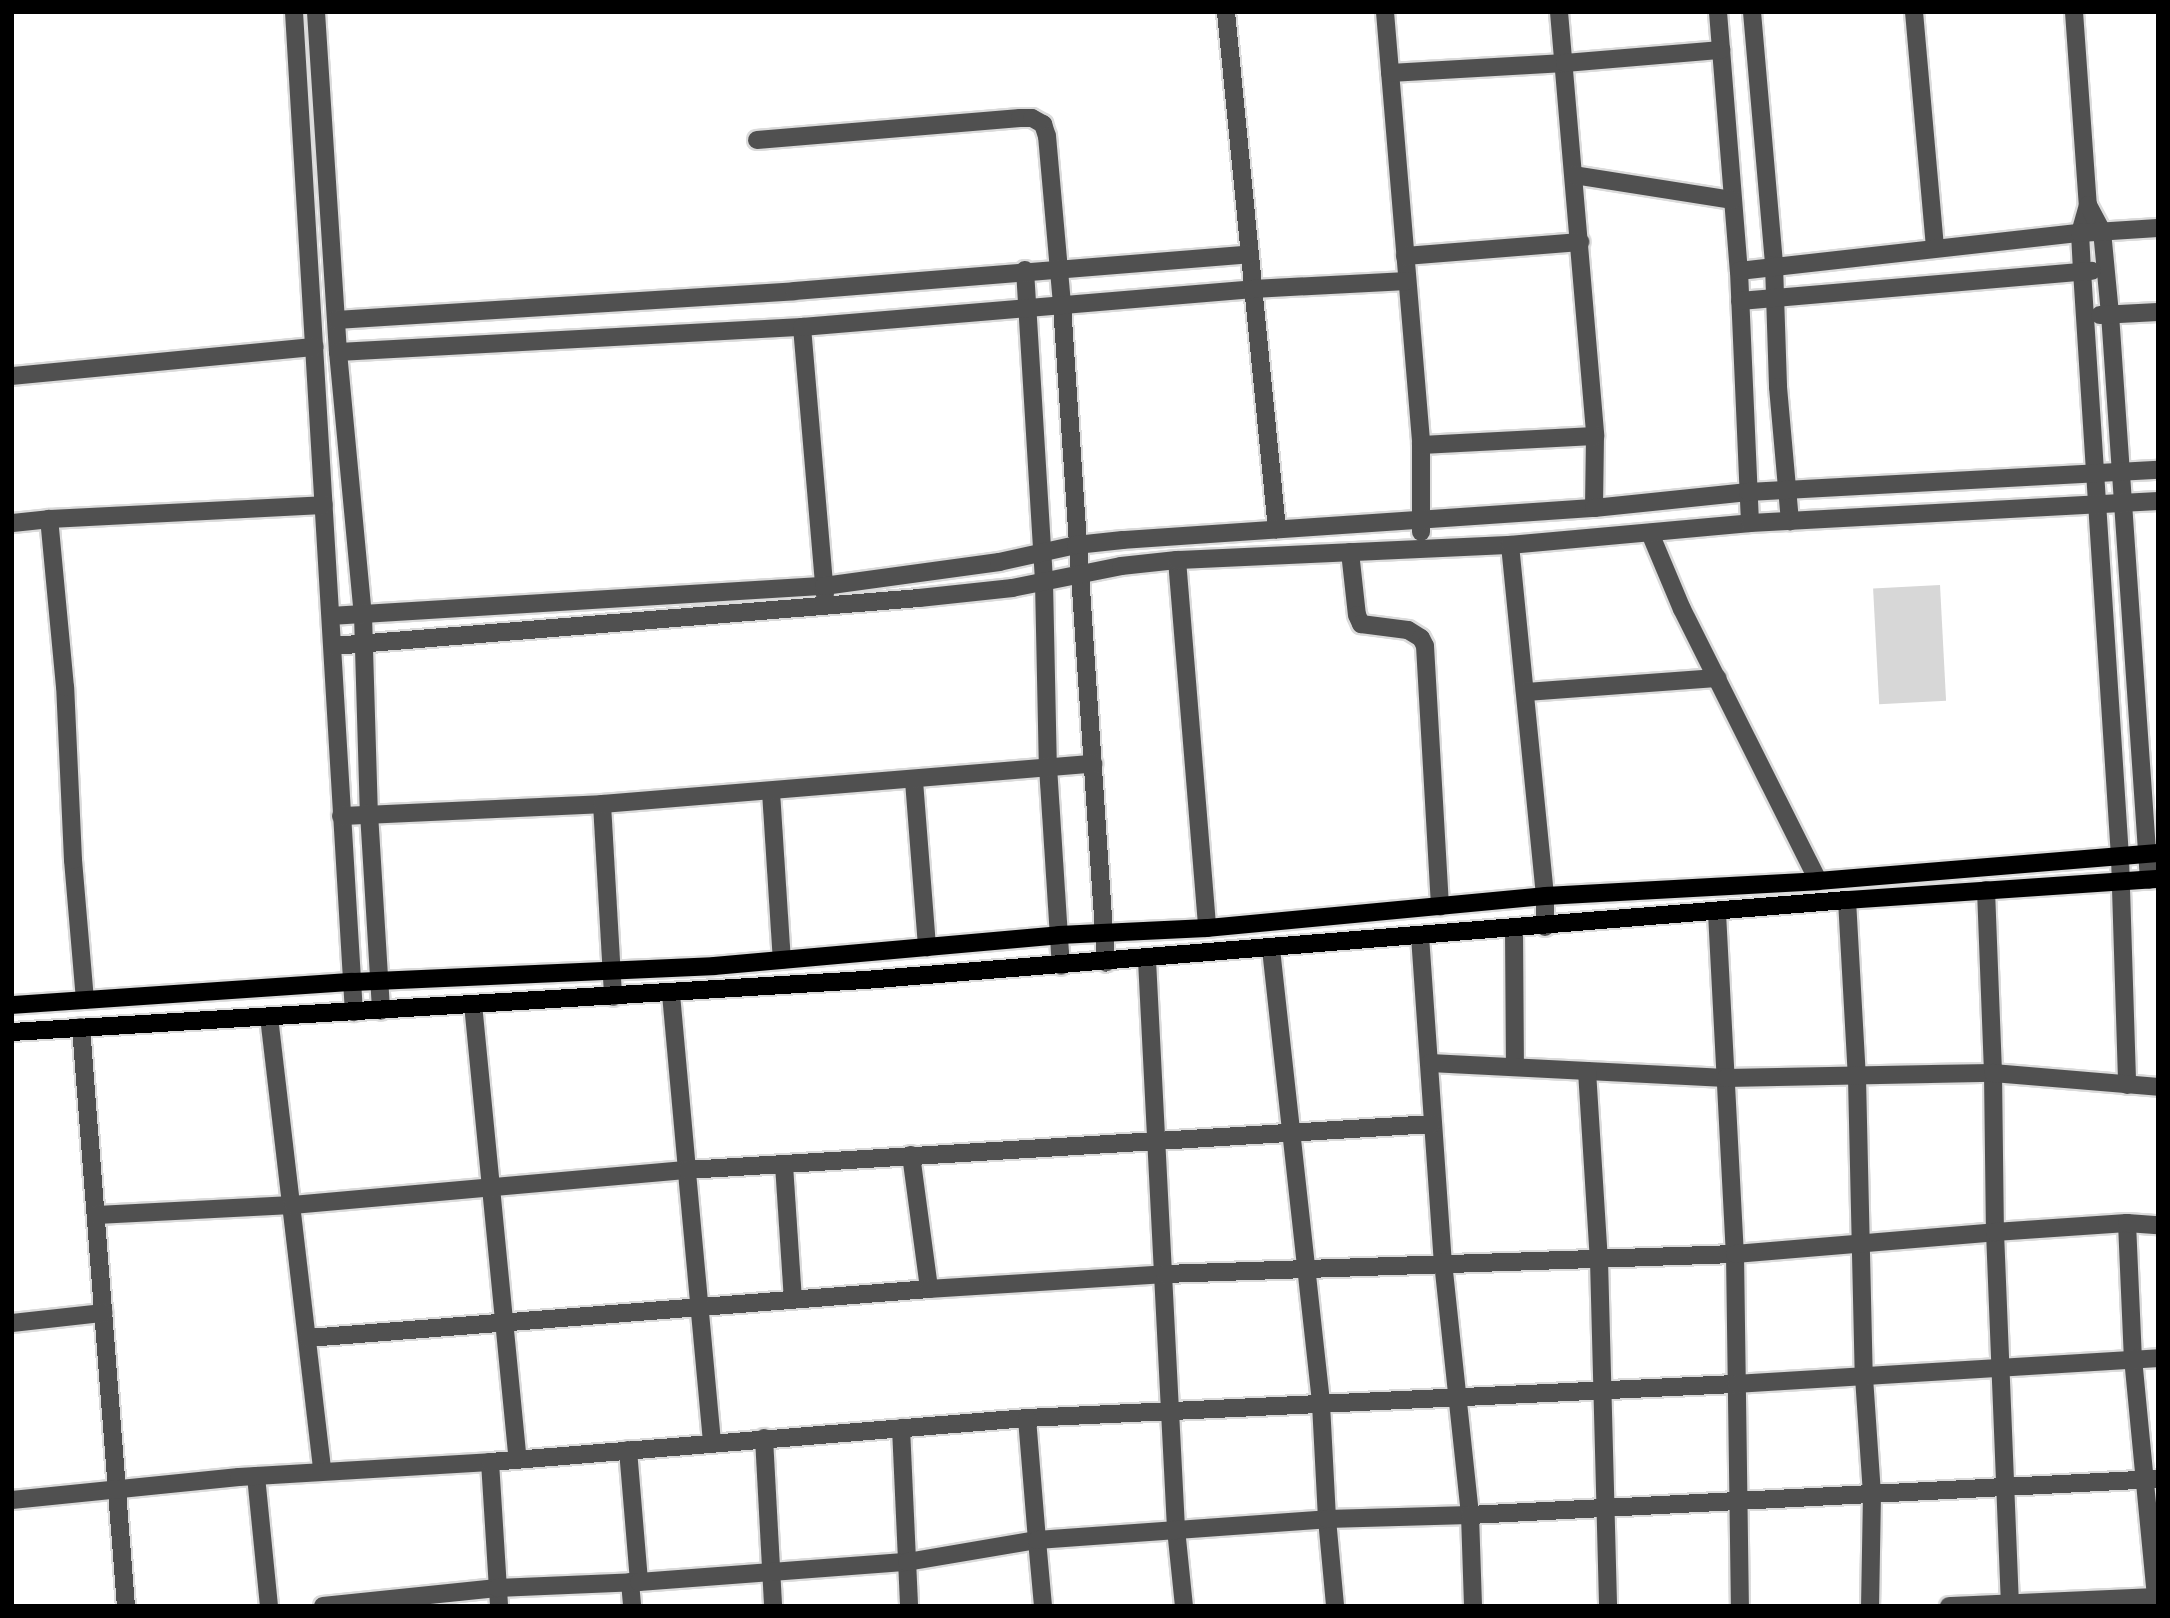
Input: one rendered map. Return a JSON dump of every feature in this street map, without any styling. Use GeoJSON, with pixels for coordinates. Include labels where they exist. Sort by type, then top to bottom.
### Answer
{"type":"FeatureCollection","features":[{"type":"Feature","properties":{"kind":"main road"},"geometry":{"type":"LineString","coordinates":[[12,1005],[351,982],[782,960],[1059,935],[1207,928],[1545,896],[1818,881],[2152,854]]}},
{"type":"Feature","properties":{"kind":"main road"},"geometry":{"type":"LineString","coordinates":[[12,1032],[671,993],[1106,963],[1847,901],[2153,880]]}},
{"type":"Feature","properties":{"kind":"street"},"geometry":{"type":"LineString","coordinates":[[294,12],[354,1012]]}},
{"type":"Feature","properties":{"kind":"street"},"geometry":{"type":"LineString","coordinates":[[316,12],[338,352],[363,615],[369,813],[381,1011]]}},
{"type":"Feature","properties":{"kind":"street"},"geometry":{"type":"LineString","coordinates":[[1226,12],[1277,529]]}},
{"type":"Feature","properties":{"kind":"street"},"geometry":{"type":"LineString","coordinates":[[1385,12],[1421,445],[1422,548]]}},
{"type":"Feature","properties":{"kind":"street"},"geometry":{"type":"LineString","coordinates":[[1559,12],[1595,436],[1594,508]]}},
{"type":"Feature","properties":{"kind":"street"},"geometry":{"type":"LineString","coordinates":[[1718,12],[1739,271],[1750,523]]}},
{"type":"Feature","properties":{"kind":"street"},"geometry":{"type":"LineString","coordinates":[[1752,12],[1774,265],[1790,521]]}},
{"type":"Feature","properties":{"kind":"street"},"geometry":{"type":"LineString","coordinates":[[1914,12],[1935,248]]}},
{"type":"Feature","properties":{"kind":"street"},"geometry":{"type":"LineString","coordinates":[[2074,12],[2088,205],[2080,233],[2093,475],[2120,857],[2127,1085]]}},
{"type":"Feature","properties":{"kind":"street"},"geometry":{"type":"LineString","coordinates":[[1390,73],[1722,58],[1756,62]]}},
{"type":"Feature","properties":{"kind":"street"},"geometry":{"type":"LineString","coordinates":[[757,140],[1032,118],[1043,124],[1047,136],[1062,305],[1106,963]]}},
{"type":"Feature","properties":{"kind":"street"},"geometry":{"type":"LineString","coordinates":[[1574,175],[1732,200]]}},
{"type":"Feature","properties":{"kind":"street"},"geometry":{"type":"LineString","coordinates":[[2088,205],[2102,232],[2110,314],[2153,880]]}},
{"type":"Feature","properties":{"kind":"street"},"geometry":{"type":"LineString","coordinates":[[1739,271],[2080,233],[2158,228]]}},
{"type":"Feature","properties":{"kind":"street"},"geometry":{"type":"LineString","coordinates":[[1405,256],[1580,242]]}},
{"type":"Feature","properties":{"kind":"street"},"geometry":{"type":"LineString","coordinates":[[337,320],[794,291],[1025,270],[1250,254]]}},
{"type":"Feature","properties":{"kind":"street"},"geometry":{"type":"LineString","coordinates":[[1025,270],[1030,308],[1044,582],[1048,767],[1062,966]]}},
{"type":"Feature","properties":{"kind":"street"},"geometry":{"type":"LineString","coordinates":[[1740,301],[2105,270]]}},
{"type":"Feature","properties":{"kind":"street"},"geometry":{"type":"LineString","coordinates":[[338,352],[802,327],[1253,289],[1407,281]]}},
{"type":"Feature","properties":{"kind":"street"},"geometry":{"type":"LineString","coordinates":[[2086,315],[2158,312]]}},
{"type":"Feature","properties":{"kind":"street"},"geometry":{"type":"LineString","coordinates":[[802,327],[827,607]]}},
{"type":"Feature","properties":{"kind":"street"},"geometry":{"type":"LineString","coordinates":[[12,376],[315,347]]}},
{"type":"Feature","properties":{"kind":"street"},"geometry":{"type":"LineString","coordinates":[[1421,445],[1595,436]]}},
{"type":"Feature","properties":{"kind":"street"},"geometry":{"type":"LineString","coordinates":[[331,616],[824,586],[999,562],[1076,545],[1594,508],[1748,492],[2158,470]]}},
{"type":"Feature","properties":{"kind":"street"},"geometry":{"type":"LineString","coordinates":[[333,646],[827,607],[1044,582],[1178,561],[1510,545],[1750,523],[2158,501]]}},
{"type":"Feature","properties":{"kind":"street"},"geometry":{"type":"LineString","coordinates":[[12,523],[324,505]]}},
{"type":"Feature","properties":{"kind":"street"},"geometry":{"type":"LineString","coordinates":[[49,519],[65,687],[85,1000]]}},
{"type":"Feature","properties":{"kind":"street"},"geometry":{"type":"LineString","coordinates":[[1650,533],[1717,678],[1818,881]]}},
{"type":"Feature","properties":{"kind":"street"},"geometry":{"type":"LineString","coordinates":[[1510,545],[1545,896],[1545,927]]}},
{"type":"Feature","properties":{"kind":"street"},"geometry":{"type":"LineString","coordinates":[[1350,552],[1357,615],[1361,624],[1408,630],[1421,638],[1425,646],[1440,907]]}},
{"type":"Feature","properties":{"kind":"street"},"geometry":{"type":"LineString","coordinates":[[1178,561],[1207,928]]}},
{"type":"Feature","properties":{"kind":"street"},"geometry":{"type":"LineString","coordinates":[[1525,692],[1717,678]]}},
{"type":"Feature","properties":{"kind":"street"},"geometry":{"type":"LineString","coordinates":[[341,816],[602,804],[914,781],[1093,764]]}},
{"type":"Feature","properties":{"kind":"street"},"geometry":{"type":"LineString","coordinates":[[914,781],[927,947]]}},
{"type":"Feature","properties":{"kind":"street"},"geometry":{"type":"LineString","coordinates":[[771,792],[782,960]]}},
{"type":"Feature","properties":{"kind":"street"},"geometry":{"type":"LineString","coordinates":[[602,804],[613,996]]}},
{"type":"Feature","properties":{"kind":"street"},"geometry":{"type":"LineString","coordinates":[[1986,891],[1993,1073],[1995,1232],[2008,1487],[2010,1604]]}},
{"type":"Feature","properties":{"kind":"street"},"geometry":{"type":"LineString","coordinates":[[1847,901],[1857,1078],[1864,1377],[1872,1494],[1870,1606]]}},
{"type":"Feature","properties":{"kind":"street"},"geometry":{"type":"LineString","coordinates":[[1717,913],[1735,1254],[1740,1606]]}},
{"type":"Feature","properties":{"kind":"street"},"geometry":{"type":"LineString","coordinates":[[1514,930],[1515,1067]]}},
{"type":"Feature","properties":{"kind":"street"},"geometry":{"type":"LineString","coordinates":[[1420,936],[1443,1262],[1470,1515],[1473,1606]]}},
{"type":"Feature","properties":{"kind":"street"},"geometry":{"type":"LineString","coordinates":[[1271,949],[1321,1404],[1335,1606]]}},
{"type":"Feature","properties":{"kind":"street"},"geometry":{"type":"LineString","coordinates":[[1147,960],[1165,1274],[1175,1529],[1184,1606]]}},
{"type":"Feature","properties":{"kind":"street"},"geometry":{"type":"LineString","coordinates":[[671,993],[712,1442]]}},
{"type":"Feature","properties":{"kind":"street"},"geometry":{"type":"LineString","coordinates":[[473,1004],[518,1460]]}},
{"type":"Feature","properties":{"kind":"street"},"geometry":{"type":"LineString","coordinates":[[269,1017],[322,1471]]}},
{"type":"Feature","properties":{"kind":"street"},"geometry":{"type":"LineString","coordinates":[[81,1027],[126,1606]]}},
{"type":"Feature","properties":{"kind":"street"},"geometry":{"type":"LineString","coordinates":[[1430,1063],[1726,1078],[1857,1078],[1993,1073],[2158,1087]]}},
{"type":"Feature","properties":{"kind":"street"},"geometry":{"type":"LineString","coordinates":[[1587,1071],[1599,1260],[1608,1606]]}},
{"type":"Feature","properties":{"kind":"street"},"geometry":{"type":"LineString","coordinates":[[96,1215],[293,1205],[687,1170],[1432,1124]]}},
{"type":"Feature","properties":{"kind":"street"},"geometry":{"type":"LineString","coordinates":[[911,1155],[929,1289]]}},
{"type":"Feature","properties":{"kind":"street"},"geometry":{"type":"LineString","coordinates":[[785,1165],[793,1299]]}},
{"type":"Feature","properties":{"kind":"street"},"geometry":{"type":"LineString","coordinates":[[308,1338],[698,1306],[1165,1274],[1443,1262],[1599,1260],[1735,1254],[1995,1232],[2127,1223],[2158,1225]]}},
{"type":"Feature","properties":{"kind":"street"},"geometry":{"type":"LineString","coordinates":[[1949,1606],[2157,1597],[2150,1479],[2133,1358],[2127,1223]]}},
{"type":"Feature","properties":{"kind":"street"},"geometry":{"type":"LineString","coordinates":[[12,1323],[103,1313]]}},
{"type":"Feature","properties":{"kind":"street"},"geometry":{"type":"LineString","coordinates":[[12,1500],[256,1476],[518,1460],[1027,1418],[1736,1384],[2158,1357]]}},
{"type":"Feature","properties":{"kind":"street"},"geometry":{"type":"LineString","coordinates":[[1027,1418],[1043,1606]]}},
{"type":"Feature","properties":{"kind":"street"},"geometry":{"type":"LineString","coordinates":[[901,1427],[909,1606]]}},
{"type":"Feature","properties":{"kind":"street"},"geometry":{"type":"LineString","coordinates":[[764,1438],[773,1606]]}},
{"type":"Feature","properties":{"kind":"street"},"geometry":{"type":"LineString","coordinates":[[628,1450],[635,1582],[632,1606]]}},
{"type":"Feature","properties":{"kind":"street"},"geometry":{"type":"LineString","coordinates":[[490,1462],[498,1597]]}},
{"type":"Feature","properties":{"kind":"street"},"geometry":{"type":"LineString","coordinates":[[256,1476],[268,1606]]}},
{"type":"Feature","properties":{"kind":"street"},"geometry":{"type":"LineString","coordinates":[[323,1606],[498,1597],[635,1582],[907,1562],[1037,1539],[1175,1529],[1327,1519],[1470,1515],[2150,1479]]}},
{"type":"Feature","properties":{"kind":"shaded area"},"geometry":{"type":"Polygon","coordinates":[[[1940,585],[1946,701],[1879,704],[1873,589],[1940,585]]]}}]}
